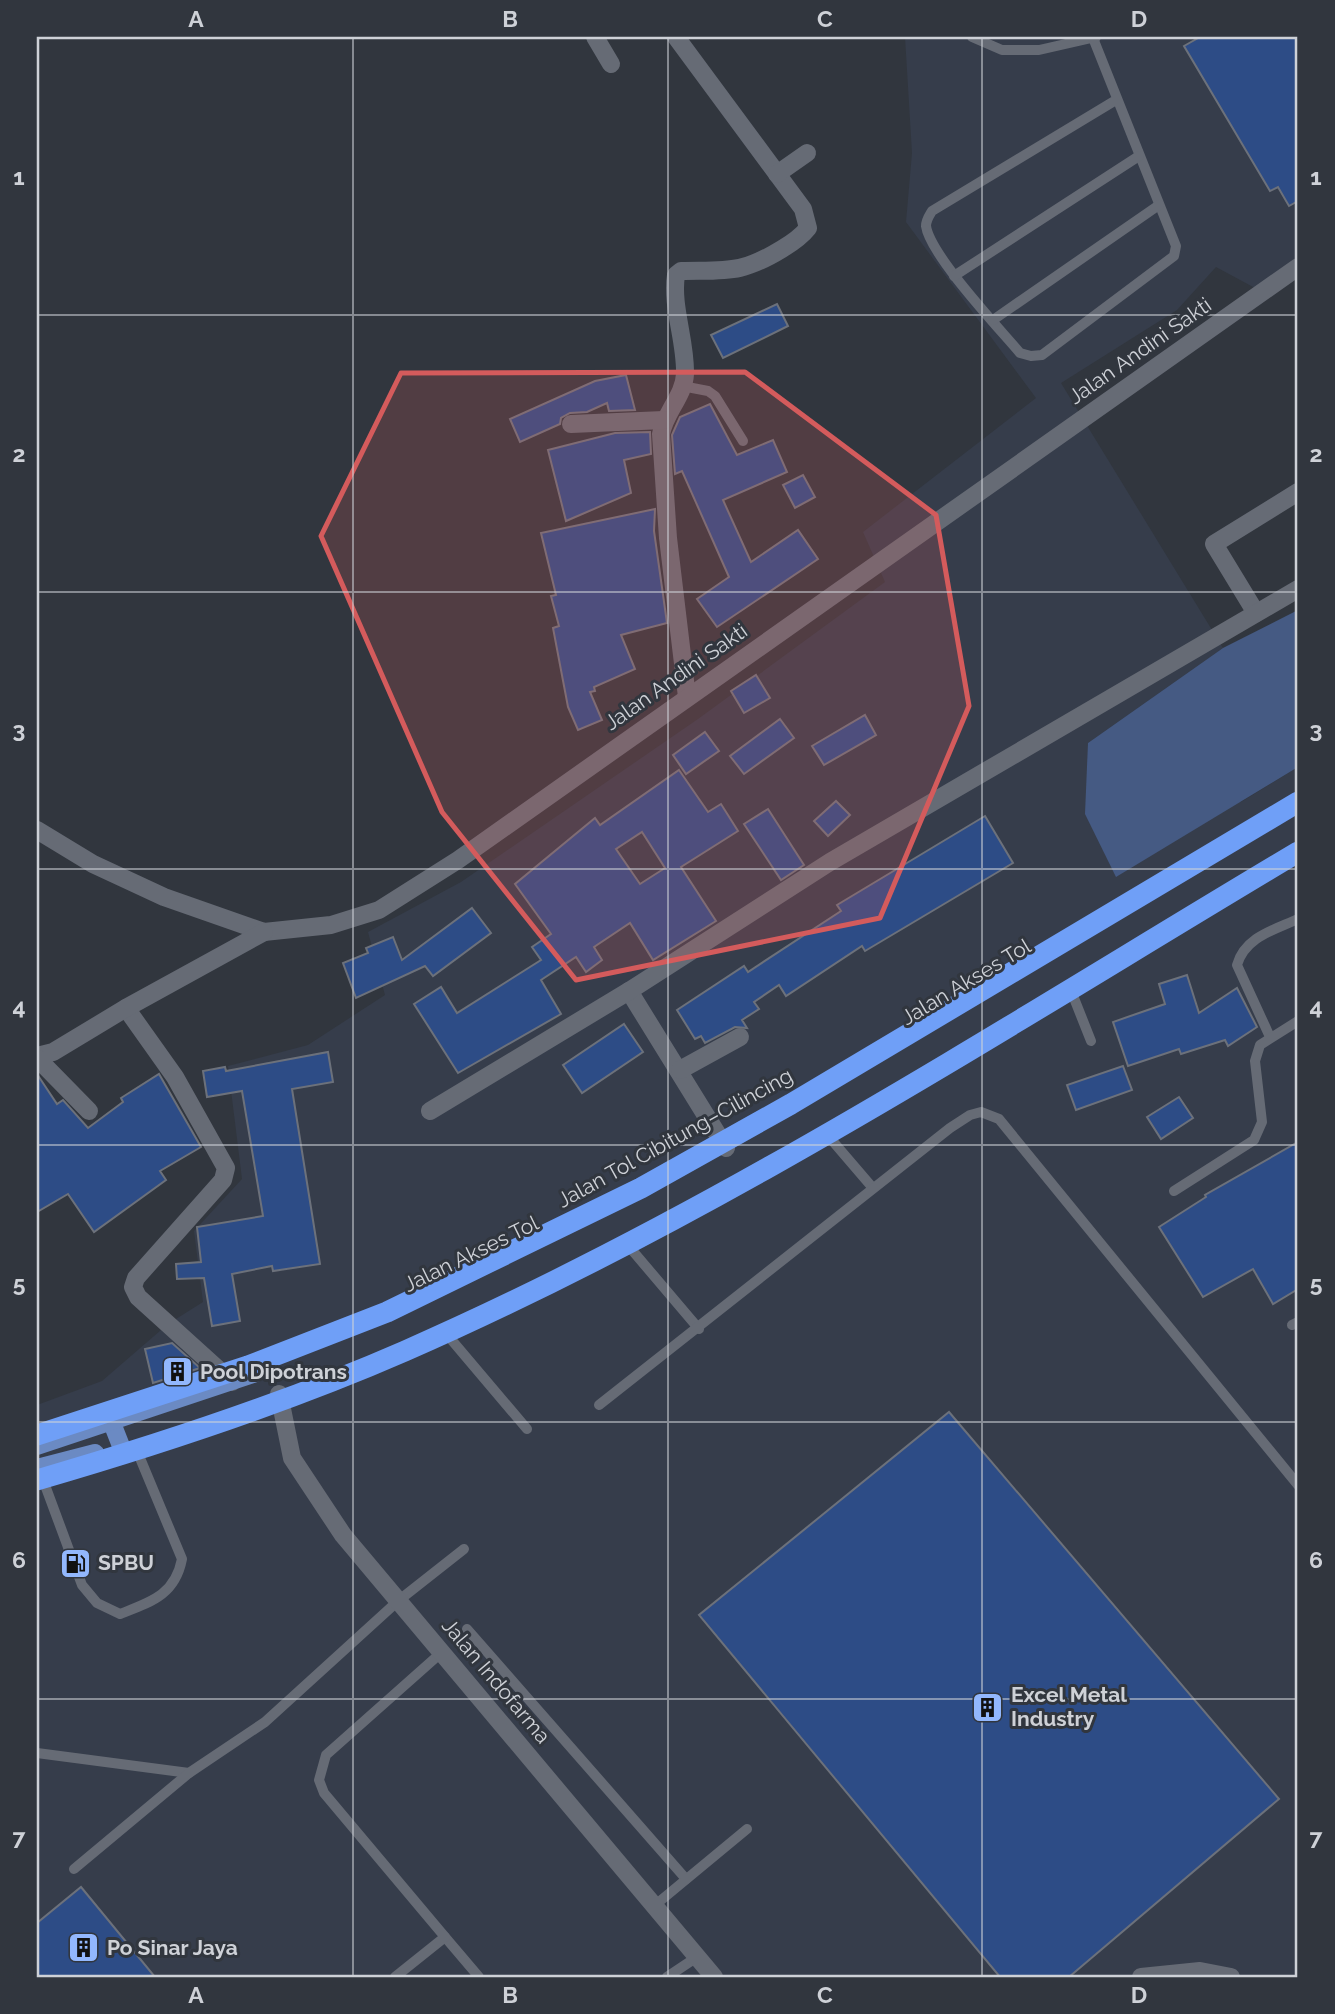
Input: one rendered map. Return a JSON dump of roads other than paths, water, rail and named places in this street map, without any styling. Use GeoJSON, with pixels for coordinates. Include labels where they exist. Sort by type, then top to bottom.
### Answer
{"type":"FeatureCollection","features":[{"type":"Feature","properties":{"kind":"highway","name":"Jalan Tol Cibitung–Cilincing"},"geometry":{"type":"LineString","coordinates":[[37,1435],[248,1366],[387,1312],[605,1206],[791,1104],[1298,802]]}},
{"type":"Feature","properties":{"kind":"highway"},"geometry":{"type":"LineString","coordinates":[[37,1472],[117,1456],[263,1407],[404,1351],[541,1287],[662,1226],[813,1141],[1298,849]]}},
{"type":"Feature","properties":{"kind":"main road","name":"Jalan Akses Tol"},"geometry":{"type":"LineString","coordinates":[[37,1446],[232,1382],[390,1320],[515,1259],[726,1148],[1298,811]]}},
{"type":"Feature","properties":{"kind":"main road"},"geometry":{"type":"LineString","coordinates":[[37,1472],[279,1394],[440,1326],[621,1237],[820,1126],[1298,849]]}},
{"type":"Feature","properties":{"kind":"main road"},"geometry":{"type":"LineString","coordinates":[[112,1423],[127,1444]]}},
{"type":"Feature","properties":{"kind":"street"},"geometry":{"type":"LineString","coordinates":[[595,37],[611,64]]}},
{"type":"Feature","properties":{"kind":"street"},"geometry":{"type":"LineString","coordinates":[[676,37],[803,209],[808,228],[753,266],[739,270],[681,271],[676,275],[685,376],[660,434],[668,538],[685,686]]}},
{"type":"Feature","properties":{"kind":"street"},"geometry":{"type":"LineString","coordinates":[[777,174],[807,153]]}},
{"type":"Feature","properties":{"kind":"street","name":"Jalan Andini Sakti"},"geometry":{"type":"LineString","coordinates":[[37,830],[93,864],[164,897],[264,932],[331,925],[379,910],[458,860],[685,686],[1298,267]]}},
{"type":"Feature","properties":{"kind":"street"},"geometry":{"type":"LineString","coordinates":[[571,424],[606,420],[664,420]]}},
{"type":"Feature","properties":{"kind":"street"},"geometry":{"type":"LineString","coordinates":[[1256,613],[1214,544],[1298,492]]}},
{"type":"Feature","properties":{"kind":"street"},"geometry":{"type":"LineString","coordinates":[[430,1111],[629,991],[830,862],[1298,589]]}},
{"type":"Feature","properties":{"kind":"street"},"geometry":{"type":"LineString","coordinates":[[89,1111],[37,1057],[53,1052],[125,1008],[264,932]]}},
{"type":"Feature","properties":{"kind":"street"},"geometry":{"type":"LineString","coordinates":[[629,991],[726,1148]]}},
{"type":"Feature","properties":{"kind":"street"},"geometry":{"type":"LineString","coordinates":[[125,1008],[175,1077],[226,1168],[223,1180],[136,1278],[133,1287],[138,1297],[232,1382]]}},
{"type":"Feature","properties":{"kind":"street"},"geometry":{"type":"LineString","coordinates":[[680,1070],[740,1037]]}},
{"type":"Feature","properties":{"kind":"street","name":"Jalan Indofarma"},"geometry":{"type":"LineString","coordinates":[[279,1394],[292,1458],[302,1477],[343,1535],[714,1977]]}},
{"type":"Feature","properties":{"kind":"street"},"geometry":{"type":"LineString","coordinates":[[1141,1977],[1200,1971],[1230,1977]]}},
{"type":"Feature","properties":{"kind":"lane"},"geometry":{"type":"LineString","coordinates":[[972,37],[1002,50],[1039,50],[1094,38],[1116,100],[1176,246],[1174,256],[1042,355],[1020,353],[954,276],[928,231],[927,218],[932,211],[1116,100]]}},
{"type":"Feature","properties":{"kind":"lane"},"geometry":{"type":"LineString","coordinates":[[954,276],[1139,156]]}},
{"type":"Feature","properties":{"kind":"lane"},"geometry":{"type":"LineString","coordinates":[[993,320],[1159,205]]}},
{"type":"Feature","properties":{"kind":"lane"},"geometry":{"type":"LineString","coordinates":[[682,386],[715,396],[743,441]]}},
{"type":"Feature","properties":{"kind":"lane"},"geometry":{"type":"LineString","coordinates":[[1270,1037],[1237,965],[1240,953],[1253,940],[1298,919]]}},
{"type":"Feature","properties":{"kind":"lane"},"geometry":{"type":"LineString","coordinates":[[1068,982],[1091,1041]]}},
{"type":"Feature","properties":{"kind":"lane"},"geometry":{"type":"LineString","coordinates":[[1174,1191],[1254,1140],[1262,1122],[1255,1061],[1260,1045],[1298,1021]]}},
{"type":"Feature","properties":{"kind":"lane"},"geometry":{"type":"LineString","coordinates":[[599,1405],[699,1329],[872,1187],[970,1115],[981,1112],[999,1119],[1298,1485]]}},
{"type":"Feature","properties":{"kind":"lane"},"geometry":{"type":"LineString","coordinates":[[820,1126],[872,1187]]}},
{"type":"Feature","properties":{"kind":"lane"},"geometry":{"type":"LineString","coordinates":[[621,1237],[699,1329]]}},
{"type":"Feature","properties":{"kind":"lane"},"geometry":{"type":"LineString","coordinates":[[440,1326],[527,1429]]}},
{"type":"Feature","properties":{"kind":"lane"},"geometry":{"type":"LineString","coordinates":[[37,1472],[82,1585],[97,1603],[120,1614],[155,1601],[171,1588],[179,1574],[182,1559],[127,1444]]}},
{"type":"Feature","properties":{"kind":"lane"},"geometry":{"type":"LineString","coordinates":[[74,1869],[189,1773],[265,1722],[398,1601],[464,1549]]}},
{"type":"Feature","properties":{"kind":"lane"},"geometry":{"type":"LineString","coordinates":[[467,1629],[686,1879]]}},
{"type":"Feature","properties":{"kind":"lane"},"geometry":{"type":"LineString","coordinates":[[442,1652],[326,1755],[319,1780],[324,1793],[478,1977]]}},
{"type":"Feature","properties":{"kind":"lane"},"geometry":{"type":"LineString","coordinates":[[37,1753],[189,1773]]}},
{"type":"Feature","properties":{"kind":"lane"},"geometry":{"type":"LineString","coordinates":[[654,1906],[747,1829]]}},
{"type":"Feature","properties":{"kind":"lane"},"geometry":{"type":"LineString","coordinates":[[395,1977],[445,1937]]}},
{"type":"Feature","properties":{"kind":"lane"},"geometry":{"type":"LineString","coordinates":[[667,1977],[697,1956]]}},
{"type":"Feature","properties":{"kind":"place","name":"Pool Dipotrans"},"geometry":{"type":"Point","coordinates":[177,1372]}},
{"type":"Feature","properties":{"kind":"place","name":"SPBU"},"geometry":{"type":"Point","coordinates":[75,1563]}},
{"type":"Feature","properties":{"kind":"place","name":"Excel Metal Industry"},"geometry":{"type":"Point","coordinates":[988,1707]}},
{"type":"Feature","properties":{"kind":"place","name":"Po Sinar Jaya"},"geometry":{"type":"Point","coordinates":[84,1948]}}]}
